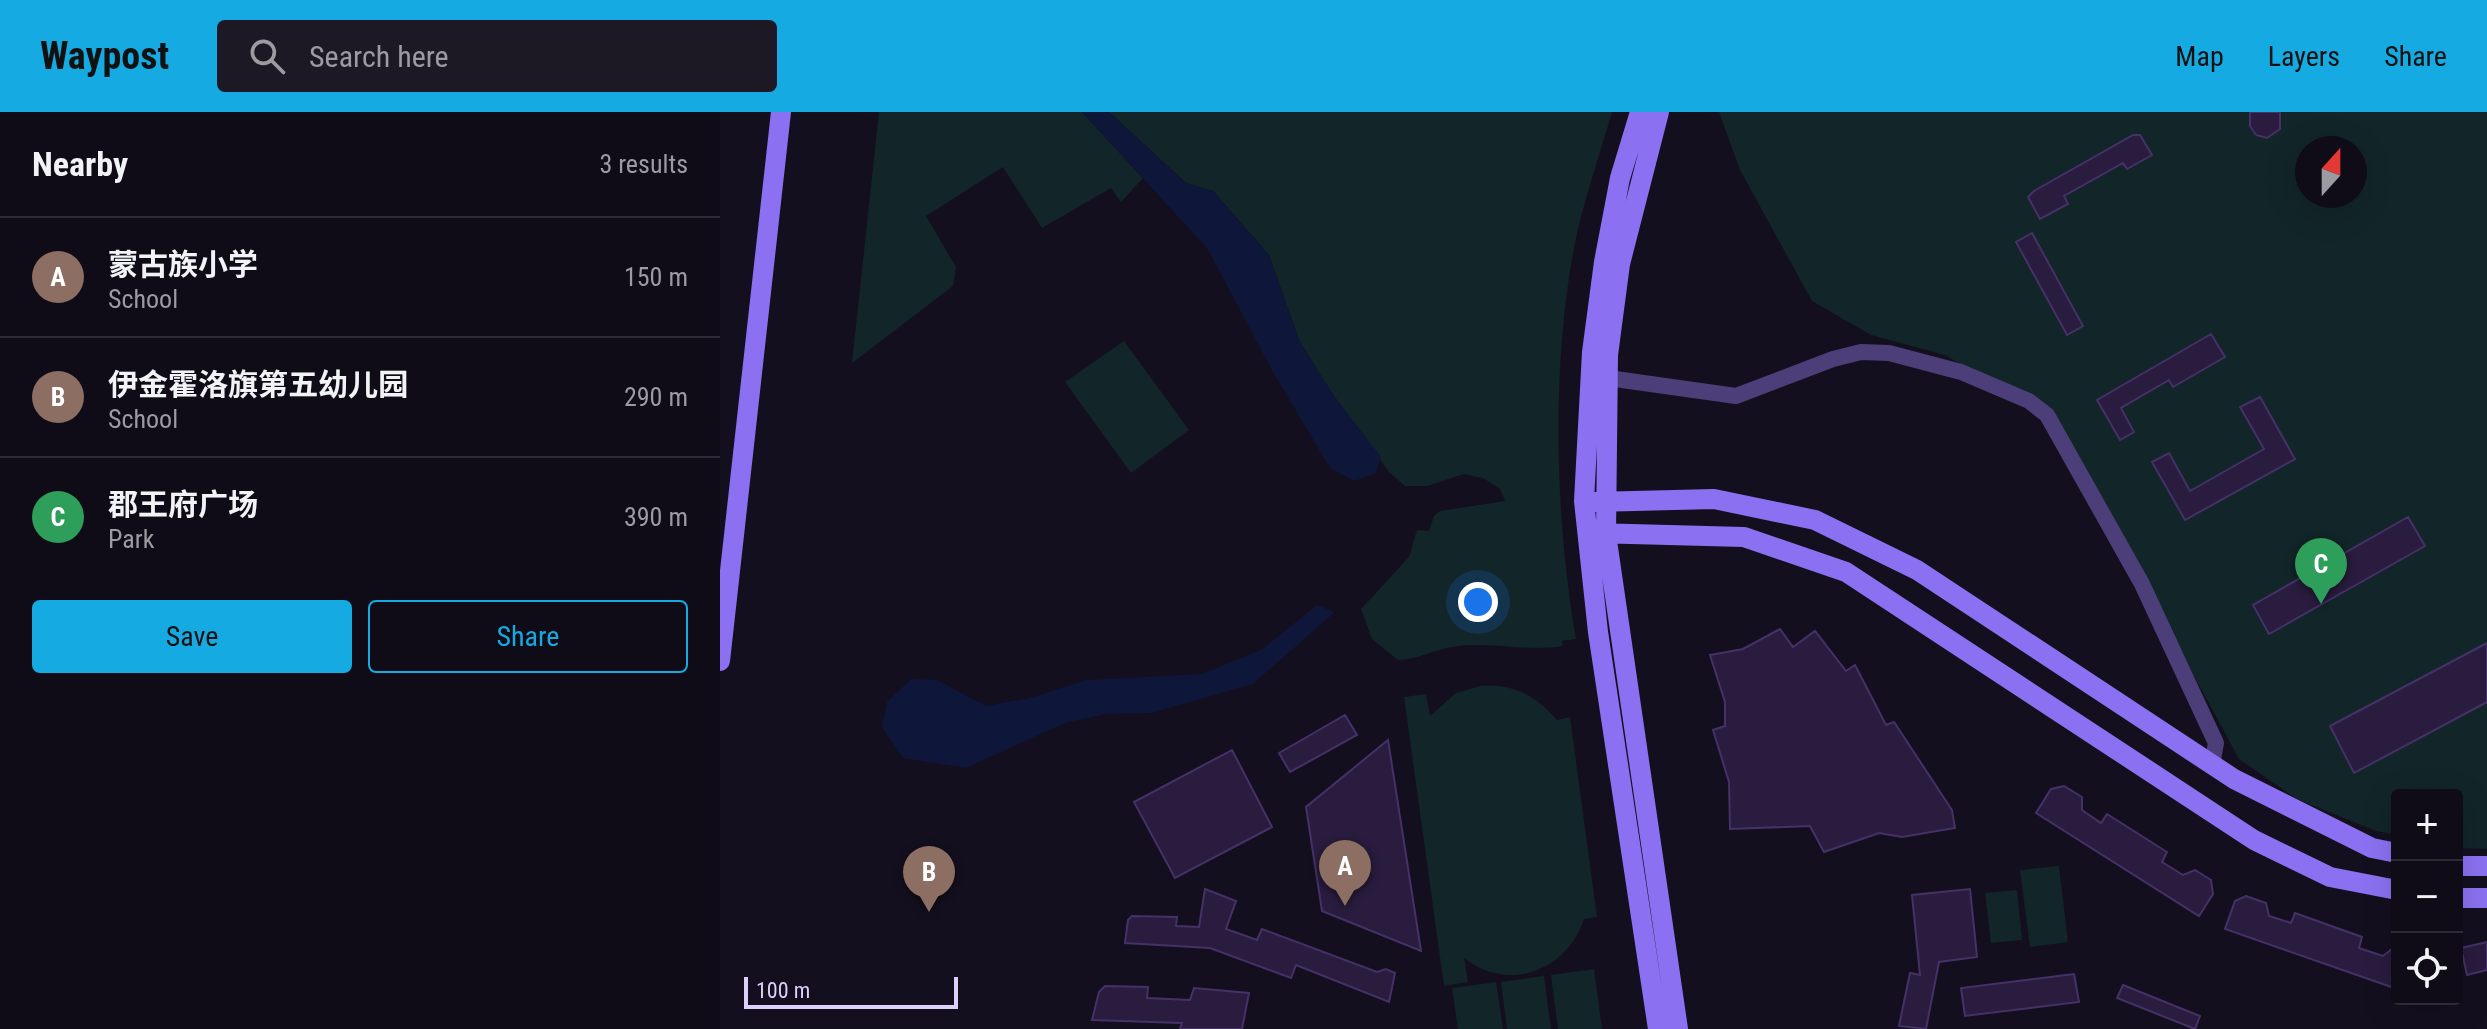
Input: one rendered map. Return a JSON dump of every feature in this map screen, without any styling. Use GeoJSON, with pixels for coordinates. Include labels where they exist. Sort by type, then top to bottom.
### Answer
{"type":"FeatureCollection","features":[{"type":"Feature","properties":{"kind":"street"},"geometry":{"type":"LineString","coordinates":[[720,661],[781,112]]}},
{"type":"Feature","properties":{"kind":"street"},"geometry":{"type":"LineString","coordinates":[[1640,112],[1620,178],[1604,262],[1592,352],[1584,501],[1585,533],[1658,1029]]}},
{"type":"Feature","properties":{"kind":"street"},"geometry":{"type":"LineString","coordinates":[[1659,112],[1620,264],[1608,378],[1606,534],[1678,1029]]}},
{"type":"Feature","properties":{"kind":"street"},"geometry":{"type":"LineString","coordinates":[[1608,378],[1736,396],[1833,359],[1861,352],[1889,353],[1961,372],[2029,401],[2047,415],[2142,584],[2216,743],[2212,765]]}},
{"type":"Feature","properties":{"kind":"street"},"geometry":{"type":"LineString","coordinates":[[1584,501],[1714,499],[1815,520],[1917,570],[2212,765],[2303,817],[2372,848],[2391,852]]}},
{"type":"Feature","properties":{"kind":"street"},"geometry":{"type":"LineString","coordinates":[[1585,533],[1744,537],[1846,572],[2254,840],[2330,877],[2391,889]]}},
{"type":"Feature","properties":{"kind":"street"},"geometry":{"type":"LineString","coordinates":[[2463,866],[2487,866]]}},
{"type":"Feature","properties":{"kind":"street"},"geometry":{"type":"LineString","coordinates":[[2463,898],[2487,898]]}},
{"type":"Feature","properties":{"kind":"green space"},"geometry":{"type":"Polygon","coordinates":[[[879,112],[1082,112],[1143,178],[1121,202],[1111,188],[1042,228],[1003,167],[926,216],[956,267],[953,286],[852,363],[879,112]]]}},
{"type":"Feature","properties":{"kind":"green space"},"geometry":{"type":"Polygon","coordinates":[[[1109,112],[1612,112],[1574,248],[1562,343],[1558,444],[1560,494],[1576,639],[1562,641],[1563,646],[1550,648],[1458,646],[1398,660],[1372,639],[1361,609],[1409,557],[1417,530],[1429,531],[1434,516],[1440,511],[1505,501],[1500,489],[1483,478],[1464,474],[1427,486],[1405,486],[1389,472],[1331,392],[1299,340],[1269,255],[1213,191],[1186,183],[1109,112]]]}},
{"type":"Feature","properties":{"kind":"green space"},"geometry":{"type":"Polygon","coordinates":[[[1719,112],[2487,112],[2487,849],[2463,848],[2463,789],[2391,789],[2391,834],[2376,831],[2297,799],[2239,759],[2072,450],[2022,401],[1945,355],[1871,335],[1812,301],[1740,170],[1719,112]]]}},
{"type":"Feature","properties":{"kind":"green space"},"geometry":{"type":"Polygon","coordinates":[[[1124,341],[1189,430],[1131,473],[1065,382],[1124,341]]]}},
{"type":"Feature","properties":{"kind":"green space"},"geometry":{"type":"Polygon","coordinates":[[[1480,686],[1514,689],[1533,698],[1557,720],[1570,717],[1597,917],[1584,919],[1576,937],[1564,952],[1534,971],[1517,975],[1499,974],[1481,969],[1464,958],[1468,982],[1444,986],[1404,697],[1426,694],[1430,716],[1456,693],[1480,686]]]}},
{"type":"Feature","properties":{"kind":"green space"},"geometry":{"type":"Polygon","coordinates":[[[2059,866],[2068,942],[2030,947],[2020,870],[2059,866]]]}},
{"type":"Feature","properties":{"kind":"green space"},"geometry":{"type":"Polygon","coordinates":[[[2017,890],[2022,940],[1991,943],[1985,893],[2017,890]]]}},
{"type":"Feature","properties":{"kind":"green space"},"geometry":{"type":"Polygon","coordinates":[[[1594,969],[1602,1029],[1558,1029],[1551,975],[1594,969]]]}},
{"type":"Feature","properties":{"kind":"green space"},"geometry":{"type":"Polygon","coordinates":[[[1544,976],[1551,1029],[1507,1029],[1501,982],[1544,976]]]}},
{"type":"Feature","properties":{"kind":"green space"},"geometry":{"type":"Polygon","coordinates":[[[1496,982],[1503,1029],[1458,1029],[1452,988],[1496,982]]]}},
{"type":"Feature","properties":{"kind":"water"},"geometry":{"type":"Polygon","coordinates":[[[1082,112],[1109,112],[1186,183],[1213,191],[1269,255],[1299,340],[1331,392],[1381,457],[1376,473],[1354,481],[1330,468],[1273,372],[1207,248],[1082,112]]]}},
{"type":"Feature","properties":{"kind":"water"},"geometry":{"type":"Polygon","coordinates":[[[1317,605],[1335,612],[1253,684],[1151,713],[1106,714],[1065,723],[966,768],[903,758],[882,727],[887,702],[911,679],[937,680],[986,706],[1034,697],[1086,680],[1202,674],[1261,650],[1317,605]]]}},
{"type":"Feature","properties":{"kind":"building"},"geometry":{"type":"Polygon","coordinates":[[[2250,112],[2280,112],[2280,129],[2267,138],[2256,135],[2250,126],[2250,112]]]}},
{"type":"Feature","properties":{"kind":"building"},"geometry":{"type":"Polygon","coordinates":[[[2133,135],[2140,135],[2152,155],[2127,169],[2123,163],[2064,196],[2068,204],[2040,219],[2028,197],[2034,191],[2133,135]]]}},
{"type":"Feature","properties":{"kind":"building"},"geometry":{"type":"Polygon","coordinates":[[[2032,233],[2083,326],[2067,335],[2016,242],[2032,233]]]}},
{"type":"Feature","properties":{"kind":"building"},"geometry":{"type":"Polygon","coordinates":[[[2211,334],[2225,357],[2173,387],[2169,380],[2121,408],[2134,432],[2120,440],[2097,400],[2211,334]]]}},
{"type":"Feature","properties":{"kind":"building"},"geometry":{"type":"Polygon","coordinates":[[[2260,397],[2295,459],[2185,520],[2152,462],[2169,453],[2190,491],[2264,449],[2240,407],[2260,397]]]}},
{"type":"Feature","properties":{"kind":"building"},"geometry":{"type":"Polygon","coordinates":[[[2408,517],[2425,546],[2269,634],[2253,605],[2408,517]]]}},
{"type":"Feature","properties":{"kind":"building"},"geometry":{"type":"Polygon","coordinates":[[[1780,629],[1793,647],[1815,631],[1846,671],[1855,665],[1886,725],[1894,722],[1952,810],[1955,828],[1902,837],[1879,833],[1824,852],[1810,826],[1730,829],[1729,782],[1713,730],[1725,726],[1725,702],[1710,655],[1743,649],[1780,629]]]}},
{"type":"Feature","properties":{"kind":"building"},"geometry":{"type":"Polygon","coordinates":[[[2487,643],[2487,702],[2354,773],[2330,726],[2487,643]]]}},
{"type":"Feature","properties":{"kind":"building"},"geometry":{"type":"Polygon","coordinates":[[[1345,715],[1357,735],[1290,772],[1279,753],[1345,715]]]}},
{"type":"Feature","properties":{"kind":"building"},"geometry":{"type":"Polygon","coordinates":[[[1388,740],[1421,951],[1322,911],[1306,807],[1388,740]]]}},
{"type":"Feature","properties":{"kind":"building"},"geometry":{"type":"Polygon","coordinates":[[[1232,750],[1272,827],[1175,878],[1134,802],[1232,750]]]}},
{"type":"Feature","properties":{"kind":"building"},"geometry":{"type":"Polygon","coordinates":[[[2064,786],[2082,797],[2082,810],[2101,823],[2107,814],[2167,852],[2162,862],[2183,875],[2195,870],[2211,880],[2213,894],[2199,916],[2036,813],[2051,789],[2064,786]]]}},
{"type":"Feature","properties":{"kind":"building"},"geometry":{"type":"Polygon","coordinates":[[[1205,889],[1236,901],[1226,929],[1257,940],[1262,929],[1377,972],[1386,969],[1395,973],[1389,1002],[1296,965],[1291,978],[1210,948],[1125,943],[1128,920],[1132,916],[1177,917],[1176,926],[1199,927],[1205,889]]]}},
{"type":"Feature","properties":{"kind":"building"},"geometry":{"type":"Polygon","coordinates":[[[1970,889],[1977,957],[1939,962],[1926,1029],[1899,1026],[1910,973],[1920,975],[1912,895],[1970,889]]]}},
{"type":"Feature","properties":{"kind":"building"},"geometry":{"type":"Polygon","coordinates":[[[2246,896],[2266,903],[2269,916],[2291,923],[2295,913],[2362,937],[2359,948],[2383,956],[2391,950],[2391,987],[2225,929],[2235,901],[2246,896]]]}},
{"type":"Feature","properties":{"kind":"building"},"geometry":{"type":"Polygon","coordinates":[[[2487,942],[2487,970],[2467,975],[2463,948],[2487,942]]]}},
{"type":"Feature","properties":{"kind":"building"},"geometry":{"type":"Polygon","coordinates":[[[2074,974],[2079,1002],[1965,1016],[1961,988],[2074,974]]]}},
{"type":"Feature","properties":{"kind":"building"},"geometry":{"type":"Polygon","coordinates":[[[2123,985],[2200,1016],[2195,1029],[2117,998],[2123,985]]]}},
{"type":"Feature","properties":{"kind":"building"},"geometry":{"type":"Polygon","coordinates":[[[1105,986],[1148,987],[1147,998],[1190,1000],[1194,988],[1249,993],[1242,1029],[1180,1029],[1182,1023],[1092,1020],[1099,992],[1105,986]]]}},
{"type":"Feature","properties":{"kind":"place","name":"郡王府广场"},"geometry":{"type":"Point","coordinates":[2321,604]}},
{"type":"Feature","properties":{"kind":"place","name":"蒙古族小学"},"geometry":{"type":"Point","coordinates":[1345,906]}},
{"type":"Feature","properties":{"kind":"place","name":"伊金霍洛旗第五幼儿园"},"geometry":{"type":"Point","coordinates":[929,912]}}]}
